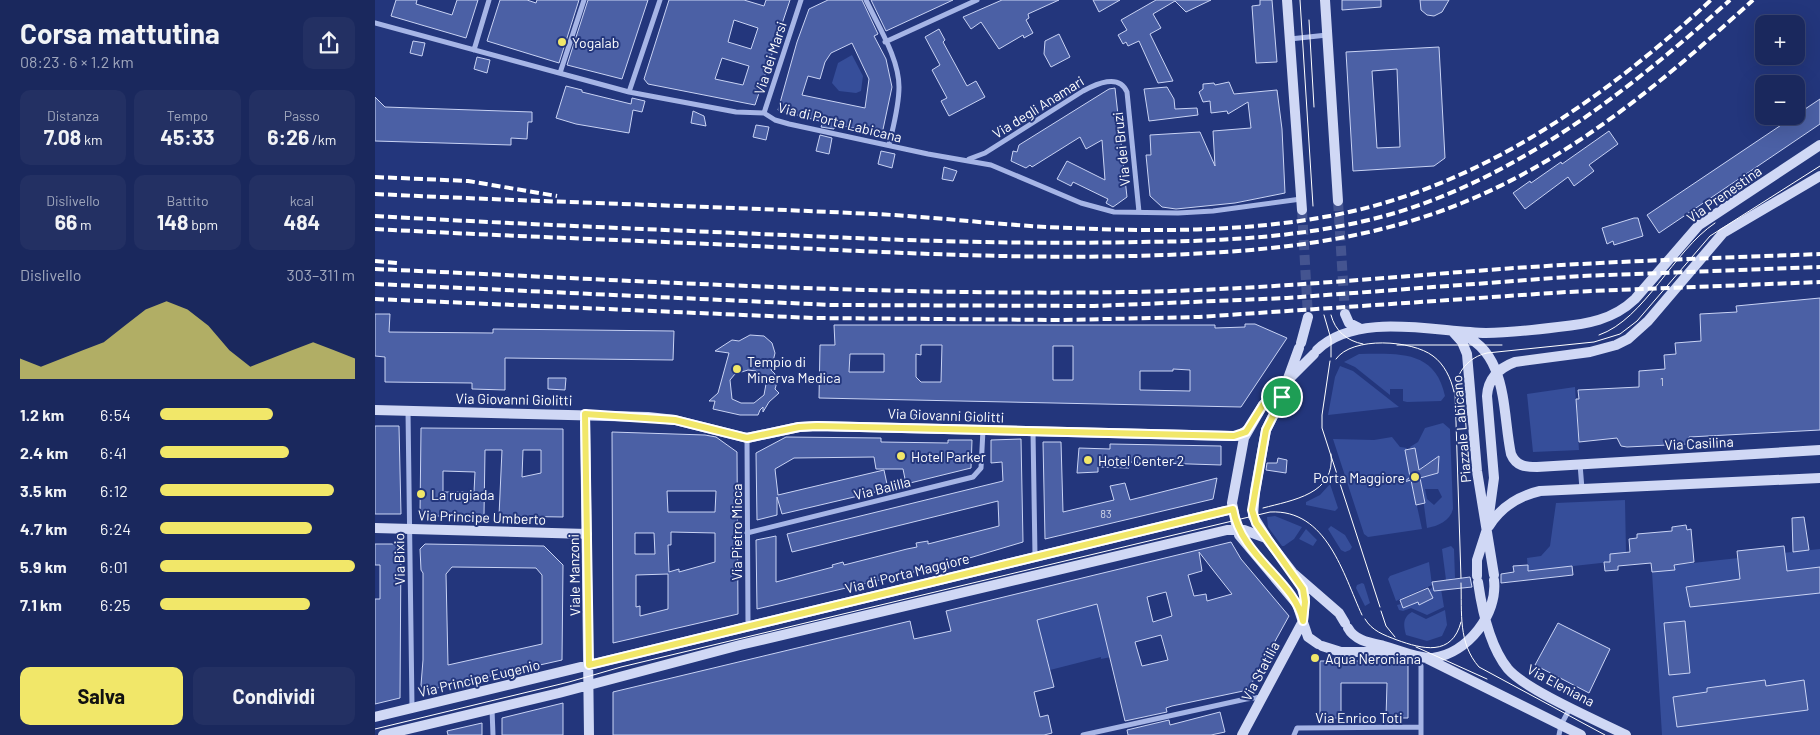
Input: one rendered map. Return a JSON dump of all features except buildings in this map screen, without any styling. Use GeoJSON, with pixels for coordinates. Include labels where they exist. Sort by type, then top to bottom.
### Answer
{"type":"FeatureCollection","features":[{"type":"Feature","properties":{"kind":"main road"},"geometry":{"type":"LineString","coordinates":[[1287,0],[1302,204]]}},
{"type":"Feature","properties":{"kind":"main road"},"geometry":{"type":"LineString","coordinates":[[1325,0],[1338,201]]}},
{"type":"Feature","properties":{"kind":"main road","name":"Via Prenestina"},"geometry":{"type":"LineString","coordinates":[[1452,331],[1494,333],[1580,325],[1609,316],[1624,308],[1635,298],[1699,225],[1820,145]]}},
{"type":"Feature","properties":{"kind":"main road"},"geometry":{"type":"LineString","coordinates":[[1403,652],[1341,652],[1320,645],[1308,637],[1299,606],[1241,534],[1233,509],[1242,446],[1247,430],[1263,405],[1315,352],[1331,339],[1359,328],[1425,328],[1452,331],[1466,336],[1475,343],[1496,373],[1515,362],[1609,348],[1628,339],[1641,328],[1723,233],[1820,176]]}},
{"type":"Feature","properties":{"kind":"main road"},"geometry":{"type":"LineString","coordinates":[[1345,314],[1349,323],[1359,328]]}},
{"type":"Feature","properties":{"kind":"main road"},"geometry":{"type":"LineString","coordinates":[[1308,317],[1278,406],[1266,430],[1253,504],[1254,520],[1297,577],[1339,613],[1346,626],[1359,639],[1403,652],[1560,730],[1581,735]]}},
{"type":"Feature","properties":{"kind":"main road","name":"Piazzale Labicano"},"geometry":{"type":"LineString","coordinates":[[1422,662],[1453,651],[1475,633],[1486,618],[1495,596],[1494,577],[1477,471],[1467,354],[1462,342],[1452,331]]}},
{"type":"Feature","properties":{"kind":"main road","name":"Piazzale Labicano"},"geometry":{"type":"LineString","coordinates":[[1477,579],[1478,555],[1487,529],[1494,478],[1488,390],[1496,373]]}},
{"type":"Feature","properties":{"kind":"main road","name":"Via Casilina"},"geometry":{"type":"LineString","coordinates":[[1496,373],[1504,396],[1510,451],[1515,461],[1526,467],[1820,450]]}},
{"type":"Feature","properties":{"kind":"main road","name":"Via Giovanni Giolitti"},"geometry":{"type":"LineString","coordinates":[[375,410],[585,414],[675,420],[747,438],[807,426],[1234,436],[1247,430]]}},
{"type":"Feature","properties":{"kind":"main road","name":"Viale Manzoni"},"geometry":{"type":"LineString","coordinates":[[585,414],[589,735]]}},
{"type":"Feature","properties":{"kind":"main road"},"geometry":{"type":"LineString","coordinates":[[1487,529],[1505,507],[1519,497],[1540,491],[1820,478]]}},
{"type":"Feature","properties":{"kind":"main road","name":"Via di Porta Maggiore"},"geometry":{"type":"LineString","coordinates":[[589,665],[1233,509]]}},
{"type":"Feature","properties":{"kind":"main road","name":"Via Principe Umberto"},"geometry":{"type":"LineString","coordinates":[[375,528],[587,534]]}},
{"type":"Feature","properties":{"kind":"main road"},"geometry":{"type":"LineString","coordinates":[[383,735],[412,732],[492,709],[740,645],[1227,530],[1241,534],[1255,533],[1269,542]]}},
{"type":"Feature","properties":{"kind":"main road"},"geometry":{"type":"LineString","coordinates":[[1297,577],[1305,593],[1303,621]]}},
{"type":"Feature","properties":{"kind":"main road","name":"Via Eleniana"},"geometry":{"type":"LineString","coordinates":[[1477,579],[1486,618],[1497,652],[1509,670],[1523,681],[1626,735]]}},
{"type":"Feature","properties":{"kind":"main road","name":"Via Statilia"},"geometry":{"type":"LineString","coordinates":[[1242,735],[1303,621]]}},
{"type":"Feature","properties":{"kind":"main road","name":"Via Principe Eugenio"},"geometry":{"type":"LineString","coordinates":[[375,717],[589,665]]}},
{"type":"Feature","properties":{"kind":"street"},"geometry":{"type":"LineString","coordinates":[[473,50],[489,0]]}},
{"type":"Feature","properties":{"kind":"street"},"geometry":{"type":"LineString","coordinates":[[560,73],[584,0]]}},
{"type":"Feature","properties":{"kind":"street"},"geometry":{"type":"LineString","coordinates":[[629,92],[660,0]]}},
{"type":"Feature","properties":{"kind":"street","name":"Via dei Marsi"},"geometry":{"type":"LineString","coordinates":[[764,113],[801,0]]}},
{"type":"Feature","properties":{"kind":"street"},"geometry":{"type":"LineString","coordinates":[[866,0],[896,65],[899,86],[889,145]]}},
{"type":"Feature","properties":{"kind":"street"},"geometry":{"type":"LineString","coordinates":[[885,42],[977,0]]}},
{"type":"Feature","properties":{"kind":"street","name":"Via di Porta Labicana"},"geometry":{"type":"LineString","coordinates":[[375,23],[629,92],[737,112],[764,113],[775,120],[789,124],[928,154],[999,167],[1095,208],[1114,212],[1213,211],[1302,204]]}},
{"type":"Feature","properties":{"kind":"street"},"geometry":{"type":"LineString","coordinates":[[1290,39],[1327,35]]}},
{"type":"Feature","properties":{"kind":"street","name":"Via degli Anamari"},"geometry":{"type":"LineString","coordinates":[[968,160],[985,153],[1088,88],[1107,82],[1117,82],[1122,85]]}},
{"type":"Feature","properties":{"kind":"street","name":"Via dei Bruzi"},"geometry":{"type":"LineString","coordinates":[[1122,85],[1127,96],[1139,212]]}},
{"type":"Feature","properties":{"kind":"street","name":"Via Bixio"},"geometry":{"type":"LineString","coordinates":[[408,411],[412,707]]}},
{"type":"Feature","properties":{"kind":"street","name":"Via Balilla"},"geometry":{"type":"LineString","coordinates":[[747,533],[973,477],[981,468],[983,430]]}},
{"type":"Feature","properties":{"kind":"street"},"geometry":{"type":"LineString","coordinates":[[1033,431],[1035,556]]}},
{"type":"Feature","properties":{"kind":"street","name":"Via Pietro Micca"},"geometry":{"type":"LineString","coordinates":[[747,438],[749,625]]}},
{"type":"Feature","properties":{"kind":"street"},"geometry":{"type":"LineString","coordinates":[[1580,464],[1582,489]]}},
{"type":"Feature","properties":{"kind":"street"},"geometry":{"type":"LineString","coordinates":[[1421,735],[1422,662]]}},
{"type":"Feature","properties":{"kind":"street"},"geometry":{"type":"LineString","coordinates":[[1083,735],[1246,698],[1262,697]]}},
{"type":"Feature","properties":{"kind":"street"},"geometry":{"type":"LineString","coordinates":[[1560,730],[1571,706]]}},
{"type":"Feature","properties":{"kind":"street"},"geometry":{"type":"LineString","coordinates":[[492,709],[493,735]]}},
{"type":"Feature","properties":{"kind":"street","name":"Via Enrico Toti"},"geometry":{"type":"LineString","coordinates":[[1293,735],[1297,728],[1421,728]]}},
{"type":"Feature","properties":{"kind":"shaded area"},"geometry":{"type":"Polygon","coordinates":[[[852,55],[863,76],[861,91],[856,93],[839,91],[832,83],[838,63],[852,55]]]}},
{"type":"Feature","properties":{"kind":"shaded area"},"geometry":{"type":"Polygon","coordinates":[[[1359,354],[1387,354],[1413,357],[1433,370],[1440,381],[1445,396],[1441,401],[1407,402],[1403,401],[1403,389],[1390,389],[1390,395],[1355,367],[1344,362],[1359,354]]]}},
{"type":"Feature","properties":{"kind":"shaded area"},"geometry":{"type":"Polygon","coordinates":[[[1340,366],[1353,371],[1399,407],[1328,415],[1335,377],[1340,366]]]}},
{"type":"Feature","properties":{"kind":"shaded area"},"geometry":{"type":"Polygon","coordinates":[[[1575,387],[1579,450],[1533,452],[1527,394],[1575,387]]]}},
{"type":"Feature","properties":{"kind":"shaded area"},"geometry":{"type":"Polygon","coordinates":[[[1443,423],[1450,429],[1453,509],[1449,517],[1443,522],[1427,528],[1419,468],[1410,447],[1418,442],[1425,428],[1443,423]],[[1438,457],[1422,467],[1424,477],[1438,473],[1438,457]],[[1425,489],[1427,499],[1434,505],[1442,497],[1438,489],[1425,489]]]}},
{"type":"Feature","properties":{"kind":"shaded area"},"geometry":{"type":"Polygon","coordinates":[[[1392,437],[1400,447],[1407,448],[1405,451],[1422,529],[1368,537],[1364,534],[1333,439],[1374,440],[1392,437]]]}},
{"type":"Feature","properties":{"kind":"shaded area"},"geometry":{"type":"Polygon","coordinates":[[[1330,484],[1338,508],[1335,511],[1306,505],[1306,502],[1320,495],[1330,484]]]}},
{"type":"Feature","properties":{"kind":"shaded area"},"geometry":{"type":"Polygon","coordinates":[[[1625,500],[1626,553],[1610,554],[1610,562],[1528,571],[1527,558],[1541,556],[1550,546],[1556,503],[1625,500]]]}},
{"type":"Feature","properties":{"kind":"shaded area"},"geometry":{"type":"Polygon","coordinates":[[[1275,516],[1302,527],[1294,539],[1284,546],[1282,546],[1268,527],[1267,517],[1275,516]]]}},
{"type":"Feature","properties":{"kind":"shaded area"},"geometry":{"type":"Polygon","coordinates":[[[1331,526],[1345,535],[1352,547],[1350,550],[1345,552],[1341,550],[1328,529],[1331,526]]]}},
{"type":"Feature","properties":{"kind":"shaded area"},"geometry":{"type":"Polygon","coordinates":[[[1306,529],[1317,540],[1313,546],[1299,539],[1306,529]]]}},
{"type":"Feature","properties":{"kind":"shaded area"},"geometry":{"type":"Polygon","coordinates":[[[1451,546],[1454,549],[1455,578],[1446,580],[1442,549],[1451,546]]]}},
{"type":"Feature","properties":{"kind":"shaded area"},"geometry":{"type":"Polygon","coordinates":[[[1820,549],[1820,735],[1662,735],[1652,572],[1658,572],[1657,566],[1668,565],[1669,571],[1675,570],[1674,565],[1820,549]]]}},
{"type":"Feature","properties":{"kind":"shaded area"},"geometry":{"type":"Polygon","coordinates":[[[1429,562],[1432,585],[1396,601],[1388,579],[1390,576],[1429,562]]]}},
{"type":"Feature","properties":{"kind":"shaded area"},"geometry":{"type":"Polygon","coordinates":[[[1362,583],[1370,603],[1365,606],[1356,588],[1357,585],[1362,583]]]}},
{"type":"Feature","properties":{"kind":"shaded area"},"geometry":{"type":"Polygon","coordinates":[[[1435,585],[1441,589],[1444,607],[1427,615],[1411,608],[1403,611],[1399,610],[1397,605],[1401,604],[1403,608],[1415,596],[1419,604],[1435,585]]]}},
{"type":"Feature","properties":{"kind":"shaded area"},"geometry":{"type":"Polygon","coordinates":[[[1097,604],[1111,657],[1101,659],[1101,657],[1050,670],[1037,620],[1097,604]]]}},
{"type":"Feature","properties":{"kind":"shaded area"},"geometry":{"type":"Polygon","coordinates":[[[1445,610],[1447,625],[1442,636],[1427,641],[1406,635],[1405,622],[1407,616],[1412,612],[1426,619],[1445,610]]]}},
{"type":"Feature","properties":{"kind":"tunnel"},"geometry":{"type":"LineString","coordinates":[[1338,201],[1345,314]]}},
{"type":"Feature","properties":{"kind":"tunnel"},"geometry":{"type":"LineString","coordinates":[[1302,210],[1308,317]]}},
{"type":"Feature","properties":{"kind":"tram line"},"geometry":{"type":"LineString","coordinates":[[1300,0],[1313,206]]}},
{"type":"Feature","properties":{"kind":"tram line"},"geometry":{"type":"LineString","coordinates":[[1309,20],[1314,107]]}},
{"type":"Feature","properties":{"kind":"tram line"},"geometry":{"type":"LineString","coordinates":[[1461,578],[1455,391],[1458,378],[1465,366],[1480,355],[1487,353],[1594,342],[1620,334],[1637,321],[1710,236],[1820,166]]}},
{"type":"Feature","properties":{"kind":"tram line"},"geometry":{"type":"LineString","coordinates":[[1599,335],[1615,327],[1631,315],[1686,250],[1715,223]]}},
{"type":"Feature","properties":{"kind":"tram line"},"geometry":{"type":"LineString","coordinates":[[1324,315],[1331,339],[1331,357]]}},
{"type":"Feature","properties":{"kind":"tram line"},"geometry":{"type":"LineString","coordinates":[[1331,315],[1335,326],[1347,338],[1363,344]]}},
{"type":"Feature","properties":{"kind":"tram line"},"geometry":{"type":"LineString","coordinates":[[1336,359],[1344,352],[1368,344],[1383,343],[1411,346],[1433,356],[1444,367],[1454,392]]}},
{"type":"Feature","properties":{"kind":"tram line"},"geometry":{"type":"LineString","coordinates":[[1397,345],[1502,345]]}},
{"type":"Feature","properties":{"kind":"tram line"},"geometry":{"type":"LineString","coordinates":[[1330,361],[1322,415],[1322,428],[1380,607]]}},
{"type":"Feature","properties":{"kind":"tram line"},"geometry":{"type":"LineString","coordinates":[[1263,508],[1299,498],[1320,487],[1327,478],[1331,467],[1331,454]]}},
{"type":"Feature","properties":{"kind":"tram line"},"geometry":{"type":"LineString","coordinates":[[375,729],[569,682],[621,667],[1270,512],[1290,514],[1306,521],[1319,532],[1340,564],[1362,615]]}},
{"type":"Feature","properties":{"kind":"tram line"},"geometry":{"type":"LineString","coordinates":[[1461,583],[1464,638],[1472,658],[1479,667],[1605,735]]}},
{"type":"Feature","properties":{"kind":"tram line"},"geometry":{"type":"LineString","coordinates":[[1381,611],[1386,626],[1395,637]]}},
{"type":"Feature","properties":{"kind":"tram line"},"geometry":{"type":"LineString","coordinates":[[1365,619],[1371,627],[1383,634],[1416,646],[1435,648],[1451,641],[1457,633],[1461,622]]}},
{"type":"Feature","properties":{"kind":"tram line"},"geometry":{"type":"LineString","coordinates":[[1416,647],[1487,679]]}},
{"type":"Feature","properties":{"kind":"railway"},"geometry":{"type":"LineString","coordinates":[[375,194],[874,214],[1046,227],[1107,229],[1215,229],[1287,223],[1358,210],[1408,195],[1456,176],[1503,154],[1548,128],[1591,99],[1711,0]]}},
{"type":"Feature","properties":{"kind":"railway"},"geometry":{"type":"LineString","coordinates":[[375,216],[925,241],[997,242],[1104,243],[1241,239],[1342,226],[1408,209],[1453,192],[1539,148],[1618,93],[1694,32],[1730,0]]}},
{"type":"Feature","properties":{"kind":"railway"},"geometry":{"type":"LineString","coordinates":[[375,229],[896,253],[1038,257],[1175,255],[1300,245],[1382,229],[1422,218],[1503,185],[1542,164],[1580,140],[1652,88],[1753,0]]}},
{"type":"Feature","properties":{"kind":"railway"},"geometry":{"type":"LineString","coordinates":[[375,177],[468,181],[557,196]]}},
{"type":"Feature","properties":{"kind":"railway"},"geometry":{"type":"LineString","coordinates":[[375,269],[847,289],[1036,293],[1179,291],[1275,286],[1591,263],[1820,254]]}},
{"type":"Feature","properties":{"kind":"railway"},"geometry":{"type":"LineString","coordinates":[[375,261],[397,263]]}},
{"type":"Feature","properties":{"kind":"railway"},"geometry":{"type":"LineString","coordinates":[[375,284],[832,305],[1094,306],[1287,298],[1581,276],[1820,267]]}},
{"type":"Feature","properties":{"kind":"railway"},"geometry":{"type":"LineString","coordinates":[[375,299],[814,318],[1062,320],[1199,317],[1567,292],[1820,282]]}},
{"type":"Feature","properties":{"kind":"place","name":"Yogalab"},"geometry":{"type":"Point","coordinates":[562,42]}},
{"type":"Feature","properties":{"kind":"place","name":"Tempio di Minerva Medica"},"geometry":{"type":"Point","coordinates":[737,369]}},
{"type":"Feature","properties":{"kind":"place","name":"Hotel Parker"},"geometry":{"type":"Point","coordinates":[901,456]}},
{"type":"Feature","properties":{"kind":"place","name":"Hotel Center 2"},"geometry":{"type":"Point","coordinates":[1088,460]}},
{"type":"Feature","properties":{"kind":"place","name":"Porta Maggiore"},"geometry":{"type":"Point","coordinates":[1415,477]}},
{"type":"Feature","properties":{"kind":"place","name":"La rugiada"},"geometry":{"type":"Point","coordinates":[421,494]}},
{"type":"Feature","properties":{"kind":"place","name":"Aqua Neroniana"},"geometry":{"type":"Point","coordinates":[1315,658]}},
{"type":"Feature","properties":{"kind":"route"},"geometry":{"type":"LineString","coordinates":[[1286,381],[1282,397],[1266,430],[1252,510],[1254,520],[1297,577],[1305,593],[1303,621],[1299,606],[1243,539],[1235,520],[1233,509],[589,665],[585,414],[675,420],[747,438],[807,426],[1239,436],[1246,432],[1263,405],[1286,381]]}}]}
